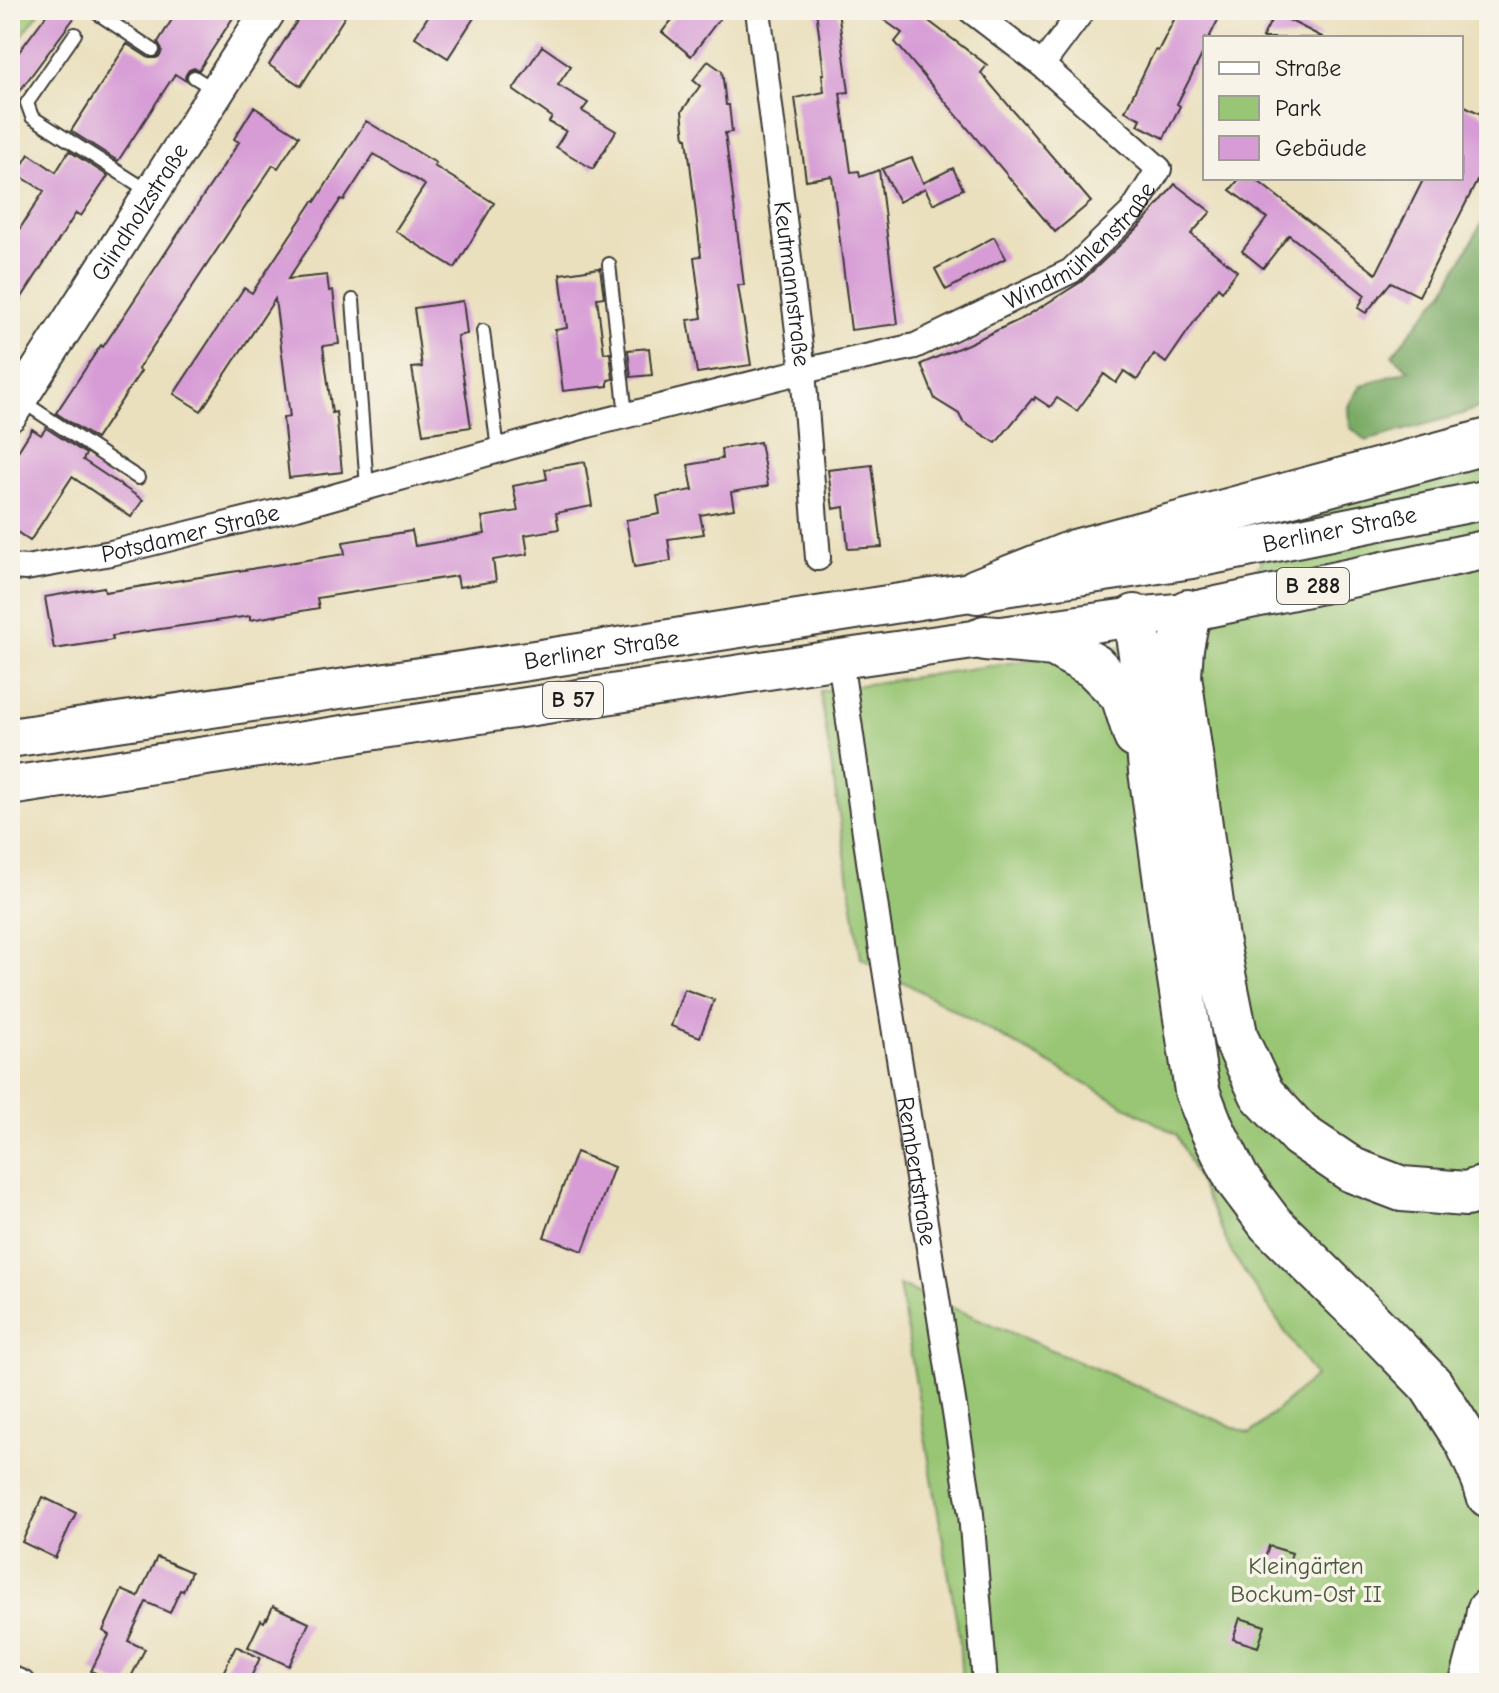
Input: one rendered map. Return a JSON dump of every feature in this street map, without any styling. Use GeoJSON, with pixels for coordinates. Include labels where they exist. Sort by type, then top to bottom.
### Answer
{"type":"FeatureCollection","features":[{"type":"Feature","properties":{"kind":"highway"},"geometry":{"type":"LineString","coordinates":[[977,591],[1075,552],[1489,441]]}},
{"type":"Feature","properties":{"kind":"highway"},"geometry":{"type":"LineString","coordinates":[[1188,612],[1179,676],[1216,939],[1236,1039],[1262,1094],[1300,1135],[1352,1170],[1402,1189],[1466,1194],[1489,1187]]}},
{"type":"Feature","properties":{"kind":"highway"},"geometry":{"type":"LineString","coordinates":[[1135,617],[1151,771],[1172,926],[1197,1091],[1212,1129],[1237,1179],[1270,1223],[1431,1385],[1468,1443],[1489,1495]]}},
{"type":"Feature","properties":{"kind":"highway"},"geometry":{"type":"LineString","coordinates":[[985,638],[1054,644],[1094,666],[1123,695],[1151,771]]}},
{"type":"Feature","properties":{"kind":"highway"},"geometry":{"type":"LineString","coordinates":[[1472,1683],[1489,1611]]}},
{"type":"Feature","properties":{"kind":"main road","name":"Berliner Straße"},"geometry":{"type":"LineString","coordinates":[[10,738],[1192,559],[1489,499]]}},
{"type":"Feature","properties":{"kind":"main road","name":"Berliner Straße"},"geometry":{"type":"LineString","coordinates":[[10,786],[840,659],[1188,612],[1489,549]]}},
{"type":"Feature","properties":{"kind":"main road","name":"Berliner Straße"},"geometry":{"type":"LineString","coordinates":[[1135,617],[1146,593],[1192,559]]}},
{"type":"Feature","properties":{"kind":"street","name":"Glindholzstraße"},"geometry":{"type":"LineString","coordinates":[[15,406],[152,194],[206,85],[269,10]]}},
{"type":"Feature","properties":{"kind":"street","name":"Keutmannstraße"},"geometry":{"type":"LineString","coordinates":[[758,10],[803,371],[818,558]]}},
{"type":"Feature","properties":{"kind":"street","name":"Windmühlenstraße"},"geometry":{"type":"LineString","coordinates":[[803,371],[915,346],[1071,271],[1132,212],[1159,169],[1042,65],[970,10]]}},
{"type":"Feature","properties":{"kind":"street"},"geometry":{"type":"LineString","coordinates":[[1042,65],[1083,10]]}},
{"type":"Feature","properties":{"kind":"street","name":"Potsdamer Straße"},"geometry":{"type":"LineString","coordinates":[[10,567],[26,568],[111,553],[297,507],[626,415],[803,371]]}},
{"type":"Feature","properties":{"kind":"street","name":"Rembertstraße"},"geometry":{"type":"LineString","coordinates":[[840,659],[883,960],[971,1514],[985,1683]]}},
{"type":"Feature","properties":{"kind":"street"},"geometry":{"type":"LineString","coordinates":[[10,1678],[22,1683]]}},
{"type":"Feature","properties":{"kind":"lane"},"geometry":{"type":"LineString","coordinates":[[95,10],[153,50]]}},
{"type":"Feature","properties":{"kind":"lane"},"geometry":{"type":"LineString","coordinates":[[75,34],[27,103],[32,117],[152,194]]}},
{"type":"Feature","properties":{"kind":"lane"},"geometry":{"type":"LineString","coordinates":[[609,264],[626,415]]}},
{"type":"Feature","properties":{"kind":"lane"},"geometry":{"type":"LineString","coordinates":[[353,300],[367,487]]}},
{"type":"Feature","properties":{"kind":"lane"},"geometry":{"type":"LineString","coordinates":[[483,331],[498,450]]}},
{"type":"Feature","properties":{"kind":"lane"},"geometry":{"type":"LineString","coordinates":[[15,406],[138,478]]}},
{"type":"Feature","properties":{"kind":"green space"},"geometry":{"type":"Polygon","coordinates":[[[10,10],[41,10],[10,52],[10,10]]]}},
{"type":"Feature","properties":{"kind":"green space"},"geometry":{"type":"Polygon","coordinates":[[[1489,210],[1489,404],[1366,441],[1350,427],[1349,406],[1360,386],[1409,370],[1392,355],[1445,290],[1489,210]]]}},
{"type":"Feature","properties":{"kind":"green space","name":"Kleingärten Bockum-Ost II"},"geometry":{"type":"Polygon","coordinates":[[[1489,463],[1489,1590],[1463,1683],[962,1683],[959,1635],[899,1285],[1250,1434],[1315,1376],[1233,1255],[1177,1135],[861,958],[820,691],[1206,634],[1306,504],[1489,463]]]}},
{"type":"Feature","properties":{"kind":"building"},"geometry":{"type":"Polygon","coordinates":[[[50,10],[80,10],[10,104],[10,64],[50,10]]]}},
{"type":"Feature","properties":{"kind":"building"},"geometry":{"type":"Polygon","coordinates":[[[178,10],[238,10],[199,70],[189,70],[186,81],[175,74],[118,161],[71,131],[127,44],[149,58],[160,56],[162,50],[158,42],[178,10]]]}},
{"type":"Feature","properties":{"kind":"building"},"geometry":{"type":"Polygon","coordinates":[[[304,10],[349,10],[301,86],[269,65],[304,10]]]}},
{"type":"Feature","properties":{"kind":"building"},"geometry":{"type":"Polygon","coordinates":[[[432,10],[479,10],[448,58],[415,37],[432,10]]]}},
{"type":"Feature","properties":{"kind":"building"},"geometry":{"type":"Polygon","coordinates":[[[680,10],[726,10],[691,56],[662,32],[680,10]]]}},
{"type":"Feature","properties":{"kind":"building"},"geometry":{"type":"Polygon","coordinates":[[[816,10],[838,10],[849,92],[840,93],[851,172],[859,171],[860,177],[879,170],[898,324],[851,330],[832,176],[806,180],[795,98],[824,92],[816,10]]]}},
{"type":"Feature","properties":{"kind":"building"},"geometry":{"type":"Polygon","coordinates":[[[870,10],[914,10],[987,65],[981,73],[1091,202],[1055,232],[895,42],[902,33],[870,10]]]}},
{"type":"Feature","properties":{"kind":"building"},"geometry":{"type":"Polygon","coordinates":[[[1179,10],[1223,10],[1210,36],[1203,36],[1203,53],[1164,138],[1138,125],[1141,119],[1125,111],[1155,50],[1158,51],[1179,10]]]}},
{"type":"Feature","properties":{"kind":"building"},"geometry":{"type":"Polygon","coordinates":[[[1275,13],[1320,36],[1263,36],[1275,13]]]}},
{"type":"Feature","properties":{"kind":"building"},"geometry":{"type":"Polygon","coordinates":[[[542,46],[571,66],[558,85],[588,103],[582,111],[616,131],[593,169],[556,147],[566,131],[549,122],[552,117],[513,90],[542,46]]]}},
{"type":"Feature","properties":{"kind":"building"},"geometry":{"type":"Polygon","coordinates":[[[708,61],[722,71],[726,105],[729,105],[732,132],[725,133],[744,285],[738,285],[751,365],[697,373],[688,320],[702,318],[694,257],[701,256],[682,111],[700,86],[693,80],[708,61]]]}},
{"type":"Feature","properties":{"kind":"building"},"geometry":{"type":"Polygon","coordinates":[[[1463,105],[1489,118],[1489,169],[1482,184],[1477,181],[1419,296],[1391,282],[1366,313],[1358,308],[1365,295],[1289,235],[1263,268],[1242,251],[1267,218],[1230,190],[1238,180],[1257,180],[1376,274],[1423,180],[1463,180],[1463,105]]]}},
{"type":"Feature","properties":{"kind":"building"},"geometry":{"type":"Polygon","coordinates":[[[254,107],[299,136],[278,168],[273,165],[138,369],[141,371],[96,439],[56,413],[239,142],[234,139],[254,107]]]}},
{"type":"Feature","properties":{"kind":"building"},"geometry":{"type":"Polygon","coordinates":[[[366,121],[494,203],[455,268],[395,231],[425,185],[374,154],[288,279],[327,275],[329,291],[333,290],[339,344],[323,346],[332,413],[336,412],[342,472],[289,478],[283,418],[290,417],[275,299],[201,411],[174,394],[244,288],[252,293],[366,121]]]}},
{"type":"Feature","properties":{"kind":"building"},"geometry":{"type":"Polygon","coordinates":[[[69,151],[108,176],[81,216],[76,213],[10,316],[10,244],[44,191],[17,174],[29,154],[56,172],[69,151]]]}},
{"type":"Feature","properties":{"kind":"building"},"geometry":{"type":"Polygon","coordinates":[[[912,158],[923,183],[953,168],[963,189],[933,204],[925,188],[899,202],[882,169],[912,158]]]}},
{"type":"Feature","properties":{"kind":"building"},"geometry":{"type":"Polygon","coordinates":[[[1175,184],[1211,212],[1191,234],[1237,271],[1222,291],[1218,287],[1166,363],[1154,354],[1137,380],[1124,371],[1116,383],[1104,374],[1077,411],[1057,398],[1050,407],[1035,397],[996,443],[935,399],[921,364],[1023,318],[1081,282],[1143,223],[1175,184]]]}},
{"type":"Feature","properties":{"kind":"building"},"geometry":{"type":"Polygon","coordinates":[[[994,237],[1006,258],[946,290],[935,269],[994,237]]]}},
{"type":"Feature","properties":{"kind":"building"},"geometry":{"type":"Polygon","coordinates":[[[600,268],[604,297],[597,298],[604,353],[610,353],[613,379],[608,380],[608,386],[563,391],[555,330],[567,328],[560,274],[600,268]]]}},
{"type":"Feature","properties":{"kind":"building"},"geometry":{"type":"Polygon","coordinates":[[[463,301],[467,334],[457,336],[471,427],[423,434],[412,368],[422,367],[414,308],[463,301]]]}},
{"type":"Feature","properties":{"kind":"building"},"geometry":{"type":"Polygon","coordinates":[[[649,348],[652,375],[631,377],[628,350],[649,348]]]}},
{"type":"Feature","properties":{"kind":"building"},"geometry":{"type":"Polygon","coordinates":[[[46,428],[86,454],[83,460],[143,500],[131,517],[72,477],[30,541],[10,527],[10,464],[32,429],[41,435],[46,428]]]}},
{"type":"Feature","properties":{"kind":"building"},"geometry":{"type":"Polygon","coordinates":[[[760,442],[768,486],[731,492],[734,509],[700,515],[704,534],[668,539],[671,561],[634,567],[626,520],[660,514],[657,496],[693,490],[688,465],[722,459],[721,449],[760,442]]]}},
{"type":"Feature","properties":{"kind":"building"},"geometry":{"type":"Polygon","coordinates":[[[585,462],[592,506],[556,513],[559,529],[525,535],[528,554],[493,560],[496,581],[459,587],[457,576],[317,598],[319,608],[250,620],[250,616],[112,636],[113,640],[54,649],[45,597],[104,587],[105,592],[345,554],[343,542],[412,531],[415,546],[485,534],[482,517],[518,511],[513,486],[547,479],[545,469],[585,462]]]}},
{"type":"Feature","properties":{"kind":"building"},"geometry":{"type":"Polygon","coordinates":[[[872,465],[882,547],[848,549],[844,507],[833,509],[828,470],[872,465]]]}},
{"type":"Feature","properties":{"kind":"building"},"geometry":{"type":"Polygon","coordinates":[[[684,989],[714,1000],[700,1037],[671,1026],[684,989]]]}},
{"type":"Feature","properties":{"kind":"building"},"geometry":{"type":"Polygon","coordinates":[[[576,1152],[614,1167],[583,1251],[544,1237],[576,1152]]]}},
{"type":"Feature","properties":{"kind":"building"},"geometry":{"type":"Polygon","coordinates":[[[43,1497],[76,1513],[55,1558],[22,1542],[43,1497]]]}},
{"type":"Feature","properties":{"kind":"building"},"geometry":{"type":"Polygon","coordinates":[[[1269,1546],[1292,1553],[1285,1573],[1263,1565],[1269,1546]]]}},
{"type":"Feature","properties":{"kind":"building"},"geometry":{"type":"Polygon","coordinates":[[[157,1557],[191,1572],[170,1613],[146,1602],[128,1641],[145,1649],[128,1683],[118,1683],[91,1671],[109,1635],[103,1631],[122,1590],[138,1597],[157,1557]]]}},
{"type":"Feature","properties":{"kind":"building"},"geometry":{"type":"Polygon","coordinates":[[[273,1606],[309,1623],[289,1666],[248,1647],[261,1620],[264,1622],[267,1619],[273,1606]]]}},
{"type":"Feature","properties":{"kind":"building"},"geometry":{"type":"Polygon","coordinates":[[[1240,1618],[1265,1626],[1258,1647],[1233,1639],[1240,1618]]]}},
{"type":"Feature","properties":{"kind":"building"},"geometry":{"type":"Polygon","coordinates":[[[236,1646],[260,1658],[248,1683],[218,1683],[236,1646]]]}}]}
